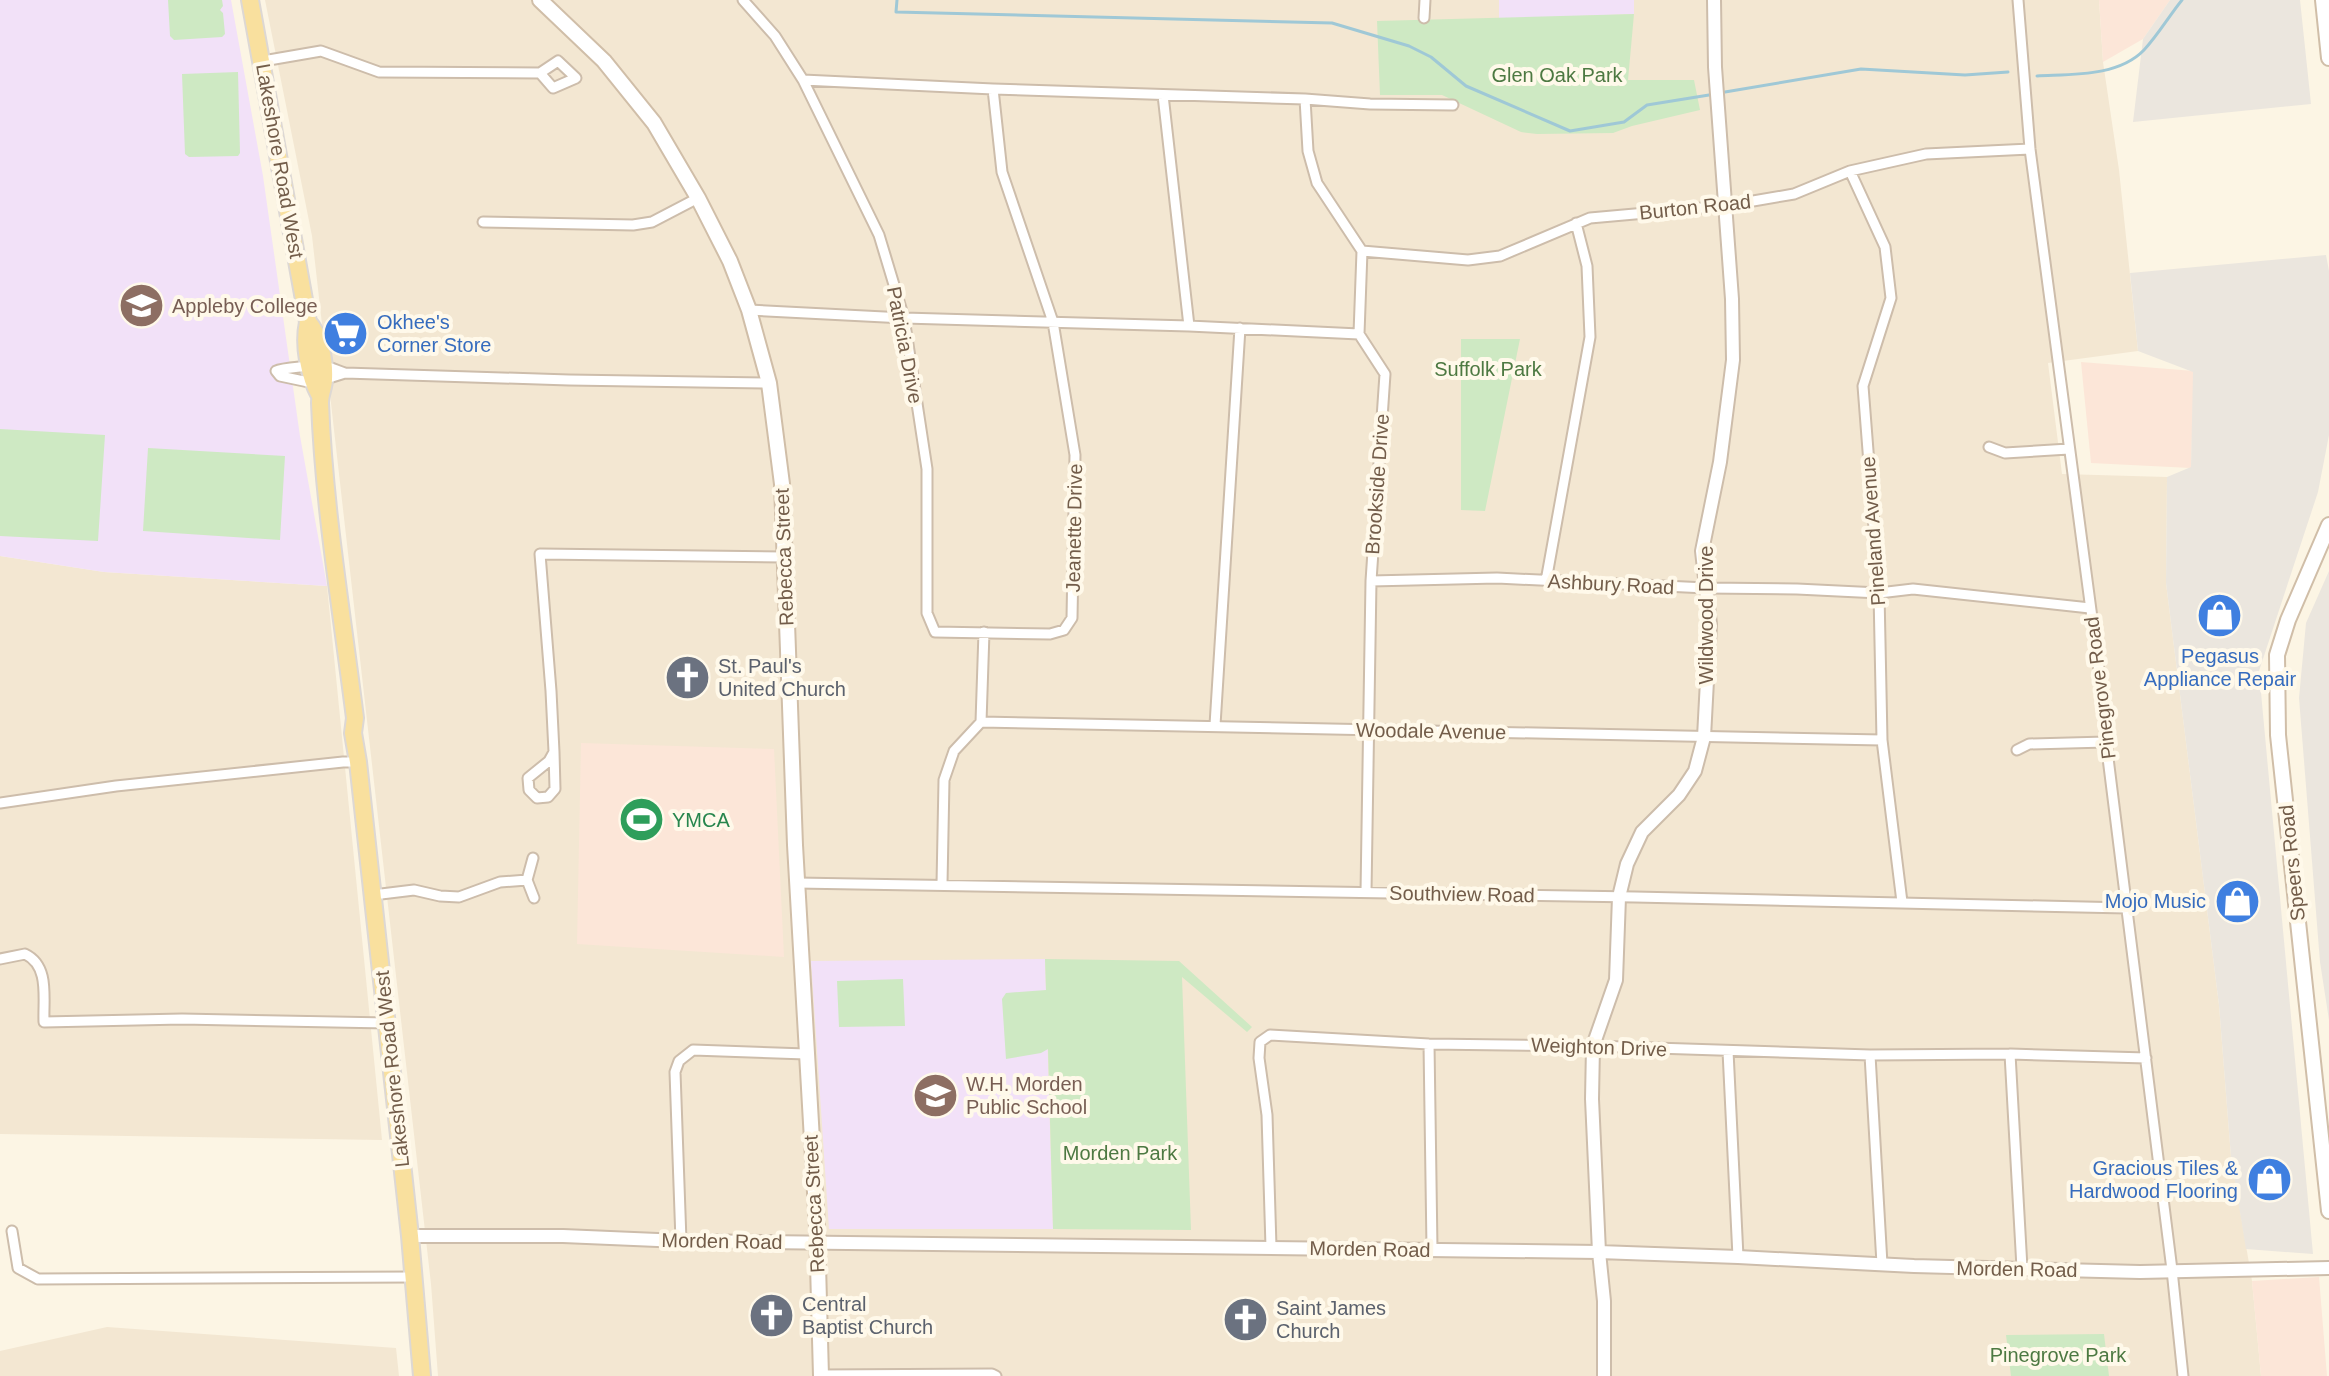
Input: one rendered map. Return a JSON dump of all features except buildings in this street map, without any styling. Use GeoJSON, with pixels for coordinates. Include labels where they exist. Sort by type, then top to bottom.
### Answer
{"type":"FeatureCollection","features":[{"type":"Feature","properties":{"kind":"main road","name":"Lakeshore Road West"},"geometry":{"type":"LineString","coordinates":[[250,0],[308,322],[306,331],[318,379],[322,457],[355,718],[353,733],[410,1236],[422,1376]]}},
{"type":"Feature","properties":{"kind":"main road","name":"Rebecca Street"},"geometry":{"type":"LineString","coordinates":[[540,0],[604,61],[654,123],[730,261],[749,310],[769,383],[782,484],[797,883],[817,1242],[821,1376]]}},
{"type":"Feature","properties":{"kind":"main road"},"geometry":{"type":"LineString","coordinates":[[2323,0],[2329,58]]}},
{"type":"Feature","properties":{"kind":"main road","name":"Speers Road"},"geometry":{"type":"LineString","coordinates":[[2329,525],[2288,620],[2277,655],[2277,673],[2278,735],[2329,1211]]}},
{"type":"Feature","properties":{"kind":"street","name":"Patricia Drive"},"geometry":{"type":"LineString","coordinates":[[743,0],[775,36],[803,80],[879,235],[904,318],[927,469],[927,613],[935,632],[984,632]]}},
{"type":"Feature","properties":{"kind":"street"},"geometry":{"type":"LineString","coordinates":[[1424,18],[1425,0]]}},
{"type":"Feature","properties":{"kind":"street","name":"Wildwood Drive"},"geometry":{"type":"LineString","coordinates":[[1604,1376],[1604,1301],[1592,1099],[1593,1046],[1616,980],[1619,897],[1627,864],[1642,832],[1679,795],[1695,771],[1704,737],[1710,624],[1702,551],[1720,462],[1733,360],[1732,299],[1715,67],[1714,0]]}},
{"type":"Feature","properties":{"kind":"street","name":"Pinegrove Road"},"geometry":{"type":"LineString","coordinates":[[2018,0],[2030,149],[2105,716],[2183,1376]]}},
{"type":"Feature","properties":{"kind":"street"},"geometry":{"type":"LineString","coordinates":[[263,61],[321,51],[379,72],[540,73]]}},
{"type":"Feature","properties":{"kind":"street"},"geometry":{"type":"LineString","coordinates":[[803,80],[1453,105]]}},
{"type":"Feature","properties":{"kind":"street","name":"Jeanette Drive"},"geometry":{"type":"LineString","coordinates":[[984,632],[1050,634],[1064,630],[1072,618],[1075,455],[1053,322],[1002,172],[993,89]]}},
{"type":"Feature","properties":{"kind":"street"},"geometry":{"type":"LineString","coordinates":[[1163,95],[1189,326]]}},
{"type":"Feature","properties":{"kind":"street"},"geometry":{"type":"LineString","coordinates":[[749,310],[1359,334],[1362,251],[1317,183],[1308,151],[1305,99]]}},
{"type":"Feature","properties":{"kind":"street","name":"Burton Road"},"geometry":{"type":"LineString","coordinates":[[1362,251],[1468,260],[1500,256],[1590,218],[1724,206],[1794,194],[1850,171],[1926,154],[2030,149]]}},
{"type":"Feature","properties":{"kind":"street","name":"Pineland Avenue"},"geometry":{"type":"LineString","coordinates":[[1850,171],[1885,247],[1891,298],[1863,386],[1879,593],[1882,740],[1902,902]]}},
{"type":"Feature","properties":{"kind":"street"},"geometry":{"type":"LineString","coordinates":[[483,222],[633,225],[652,222],[698,198]]}},
{"type":"Feature","properties":{"kind":"street"},"geometry":{"type":"LineString","coordinates":[[1546,581],[1590,337],[1587,266],[1576,223]]}},
{"type":"Feature","properties":{"kind":"street"},"geometry":{"type":"LineString","coordinates":[[1215,725],[1240,328]]}},
{"type":"Feature","properties":{"kind":"street","name":"Brookside Drive"},"geometry":{"type":"LineString","coordinates":[[1359,334],[1385,374],[1371,581],[1366,892]]}},
{"type":"Feature","properties":{"kind":"street"},"geometry":{"type":"LineString","coordinates":[[318,379],[345,373],[769,383]]}},
{"type":"Feature","properties":{"kind":"street"},"geometry":{"type":"LineString","coordinates":[[318,379],[345,373]]}},
{"type":"Feature","properties":{"kind":"street"},"geometry":{"type":"LineString","coordinates":[[1989,447],[2005,453],[2069,449]]}},
{"type":"Feature","properties":{"kind":"street"},"geometry":{"type":"LineString","coordinates":[[554,752],[549,761],[528,778],[529,790],[537,798],[548,797],[555,789],[554,752],[540,554],[783,557]]}},
{"type":"Feature","properties":{"kind":"street","name":"Ashbury Road"},"geometry":{"type":"LineString","coordinates":[[1371,581],[1497,578],[1879,593],[1913,589],[2090,608]]}},
{"type":"Feature","properties":{"kind":"street"},"geometry":{"type":"LineString","coordinates":[[942,884],[944,780],[954,751],[981,722],[984,632]]}},
{"type":"Feature","properties":{"kind":"street","name":"Woodale Avenue"},"geometry":{"type":"LineString","coordinates":[[981,722],[1882,740]]}},
{"type":"Feature","properties":{"kind":"street"},"geometry":{"type":"LineString","coordinates":[[2017,750],[2029,744],[2106,742]]}},
{"type":"Feature","properties":{"kind":"street"},"geometry":{"type":"LineString","coordinates":[[0,803],[116,786],[358,762]]}},
{"type":"Feature","properties":{"kind":"street"},"geometry":{"type":"LineString","coordinates":[[533,858],[527,880],[534,898]]}},
{"type":"Feature","properties":{"kind":"street"},"geometry":{"type":"LineString","coordinates":[[373,895],[414,890],[459,897],[500,882],[527,880]]}},
{"type":"Feature","properties":{"kind":"street","name":"Southview Road"},"geometry":{"type":"LineString","coordinates":[[797,883],[2127,908]]}},
{"type":"Feature","properties":{"kind":"street"},"geometry":{"type":"LineString","coordinates":[[0,959],[25,954],[38,963],[42,971],[44,1022],[182,1019],[387,1023]]}},
{"type":"Feature","properties":{"kind":"street","name":"Weighton Drive"},"geometry":{"type":"LineString","coordinates":[[1271,1247],[1267,1115],[1259,1058],[1260,1042],[1270,1035],[1429,1044],[2146,1058]]}},
{"type":"Feature","properties":{"kind":"street"},"geometry":{"type":"LineString","coordinates":[[1429,1044],[1432,1249]]}},
{"type":"Feature","properties":{"kind":"street"},"geometry":{"type":"LineString","coordinates":[[681,1241],[675,1072],[679,1061],[693,1050],[806,1054]]}},
{"type":"Feature","properties":{"kind":"street"},"geometry":{"type":"LineString","coordinates":[[1728,1051],[1738,1257]]}},
{"type":"Feature","properties":{"kind":"street"},"geometry":{"type":"LineString","coordinates":[[2010,1054],[2022,1268]]}},
{"type":"Feature","properties":{"kind":"street"},"geometry":{"type":"LineString","coordinates":[[1870,1055],[1882,1264]]}},
{"type":"Feature","properties":{"kind":"street"},"geometry":{"type":"LineString","coordinates":[[12,1231],[18,1268],[38,1279],[414,1277]]}},
{"type":"Feature","properties":{"kind":"street","name":"Morden Road"},"geometry":{"type":"LineString","coordinates":[[410,1236],[1599,1252],[2140,1272],[2329,1268]]}},
{"type":"Feature","properties":{"kind":"street"},"geometry":{"type":"LineString","coordinates":[[821,1376],[996,1376]]}},
{"type":"Feature","properties":{"kind":"shaded area","name":"Appleby College"},"geometry":{"type":"Polygon","coordinates":[[[0,0],[231,0],[263,176],[300,436],[327,586],[104,572],[0,556],[0,0]]]}},
{"type":"Feature","properties":{"kind":"shaded area"},"geometry":{"type":"Polygon","coordinates":[[[265,0],[2099,0],[2103,62],[2119,170],[2138,351],[2048,363],[2062,474],[2167,477],[2166,583],[2219,1005],[2231,1157],[2252,1281],[2261,1376],[438,1376],[431,1284],[312,236],[265,0]]]}},
{"type":"Feature","properties":{"kind":"shaded area"},"geometry":{"type":"Polygon","coordinates":[[[1499,0],[1634,0],[1634,14],[1499,19],[1499,0]]]}},
{"type":"Feature","properties":{"kind":"shaded area"},"geometry":{"type":"Polygon","coordinates":[[[2099,0],[2170,0],[2143,39],[2103,62],[2099,0]]]}},
{"type":"Feature","properties":{"kind":"shaded area"},"geometry":{"type":"Polygon","coordinates":[[[2170,0],[2300,0],[2311,104],[2133,122],[2143,39],[2170,0]]]}},
{"type":"Feature","properties":{"kind":"shaded area"},"geometry":{"type":"Polygon","coordinates":[[[2326,255],[2329,271],[2329,435],[2318,492],[2259,671],[2313,1254],[2246,1249],[2231,1157],[2219,1005],[2166,583],[2167,477],[2191,467],[2193,372],[2138,351],[2130,273],[2326,255]]]}},
{"type":"Feature","properties":{"kind":"shaded area"},"geometry":{"type":"Polygon","coordinates":[[[2081,362],[2194,371],[2191,468],[2091,463],[2081,362]]]}},
{"type":"Feature","properties":{"kind":"shaded area"},"geometry":{"type":"Polygon","coordinates":[[[0,556],[104,572],[327,586],[382,1140],[0,1134],[0,556]]]}},
{"type":"Feature","properties":{"kind":"shaded area"},"geometry":{"type":"Polygon","coordinates":[[[2329,571],[2329,1020],[2320,962],[2299,698],[2306,623],[2329,571]]]}},
{"type":"Feature","properties":{"kind":"shaded area"},"geometry":{"type":"Polygon","coordinates":[[[581,743],[774,749],[784,957],[577,944],[581,743]]]}},
{"type":"Feature","properties":{"kind":"shaded area","name":"W.H. Morden Public School"},"geometry":{"type":"Polygon","coordinates":[[[1045,959],[1053,1229],[829,1229],[811,961],[1045,959]]]}},
{"type":"Feature","properties":{"kind":"shaded area"},"geometry":{"type":"Polygon","coordinates":[[[2319,1277],[2327,1376],[2261,1376],[2252,1281],[2319,1277]]]}},
{"type":"Feature","properties":{"kind":"shaded area"},"geometry":{"type":"Polygon","coordinates":[[[107,1327],[396,1348],[399,1376],[0,1376],[0,1351],[107,1327]]]}},
{"type":"Feature","properties":{"kind":"green space"},"geometry":{"type":"Polygon","coordinates":[[[168,0],[222,0],[220,10],[225,34],[222,37],[174,40],[170,36],[168,0]]]}},
{"type":"Feature","properties":{"kind":"green space","name":"Glen Oak Park"},"geometry":{"type":"Polygon","coordinates":[[[1634,14],[1628,80],[1694,80],[1700,110],[1613,133],[1537,134],[1521,132],[1442,95],[1380,95],[1377,21],[1634,14]]]}},
{"type":"Feature","properties":{"kind":"green space"},"geometry":{"type":"Polygon","coordinates":[[[238,72],[240,153],[238,156],[189,157],[185,154],[182,74],[238,72]]]}},
{"type":"Feature","properties":{"kind":"green space","name":"Suffolk Park"},"geometry":{"type":"Polygon","coordinates":[[[1461,339],[1520,339],[1485,511],[1461,510],[1461,339]]]}},
{"type":"Feature","properties":{"kind":"green space"},"geometry":{"type":"Polygon","coordinates":[[[0,429],[105,435],[98,541],[0,536],[0,429]]]}},
{"type":"Feature","properties":{"kind":"green space"},"geometry":{"type":"Polygon","coordinates":[[[148,448],[285,456],[280,540],[143,531],[148,448]]]}},
{"type":"Feature","properties":{"kind":"green space","name":"Morden Park"},"geometry":{"type":"Polygon","coordinates":[[[1045,959],[1179,961],[1252,1027],[1247,1032],[1182,977],[1191,1230],[1053,1229],[1048,1049],[1006,1059],[1002,999],[1006,993],[1046,990],[1045,959]]]}},
{"type":"Feature","properties":{"kind":"green space"},"geometry":{"type":"Polygon","coordinates":[[[903,979],[905,1026],[839,1027],[837,981],[903,979]]]}},
{"type":"Feature","properties":{"kind":"green space","name":"Pinegrove Park"},"geometry":{"type":"Polygon","coordinates":[[[2104,1334],[2109,1376],[2011,1376],[2006,1335],[2104,1334]]]}},
{"type":"Feature","properties":{"kind":"waterway"},"geometry":{"type":"LineString","coordinates":[[897,0],[896,12],[1332,23],[1409,46],[1431,57],[1466,86],[1570,131],[1624,122],[1647,105],[1709,95]]}},
{"type":"Feature","properties":{"kind":"waterway"},"geometry":{"type":"LineString","coordinates":[[2037,76],[2108,70],[2133,59],[2149,44],[2182,0]]}},
{"type":"Feature","properties":{"kind":"waterway"},"geometry":{"type":"LineString","coordinates":[[1725,92],[1861,69],[1965,75],[2008,72]]}},
{"type":"Feature","properties":{"kind":"place","name":"Appleby College"},"geometry":{"type":"Point","coordinates":[141,306]}},
{"type":"Feature","properties":{"kind":"place","name":"Okhee's Corner Store"},"geometry":{"type":"Point","coordinates":[346,334]}},
{"type":"Feature","properties":{"kind":"place","name":"Pegasus Appliance Repair"},"geometry":{"type":"Point","coordinates":[2220,616]}},
{"type":"Feature","properties":{"kind":"place","name":"St. Paul's United Church"},"geometry":{"type":"Point","coordinates":[687,678]}},
{"type":"Feature","properties":{"kind":"place","name":"YMCA"},"geometry":{"type":"Point","coordinates":[641,820]}},
{"type":"Feature","properties":{"kind":"place","name":"Mojo Music"},"geometry":{"type":"Point","coordinates":[2237,901]}},
{"type":"Feature","properties":{"kind":"place","name":"W.H. Morden Public School"},"geometry":{"type":"Point","coordinates":[935,1095]}},
{"type":"Feature","properties":{"kind":"place","name":"Gracious Tiles & Hardwood Flooring"},"geometry":{"type":"Point","coordinates":[2269,1179]}},
{"type":"Feature","properties":{"kind":"place","name":"Central Baptist Church"},"geometry":{"type":"Point","coordinates":[771,1316]}},
{"type":"Feature","properties":{"kind":"place","name":"Saint James Church"},"geometry":{"type":"Point","coordinates":[1245,1319]}}]}
